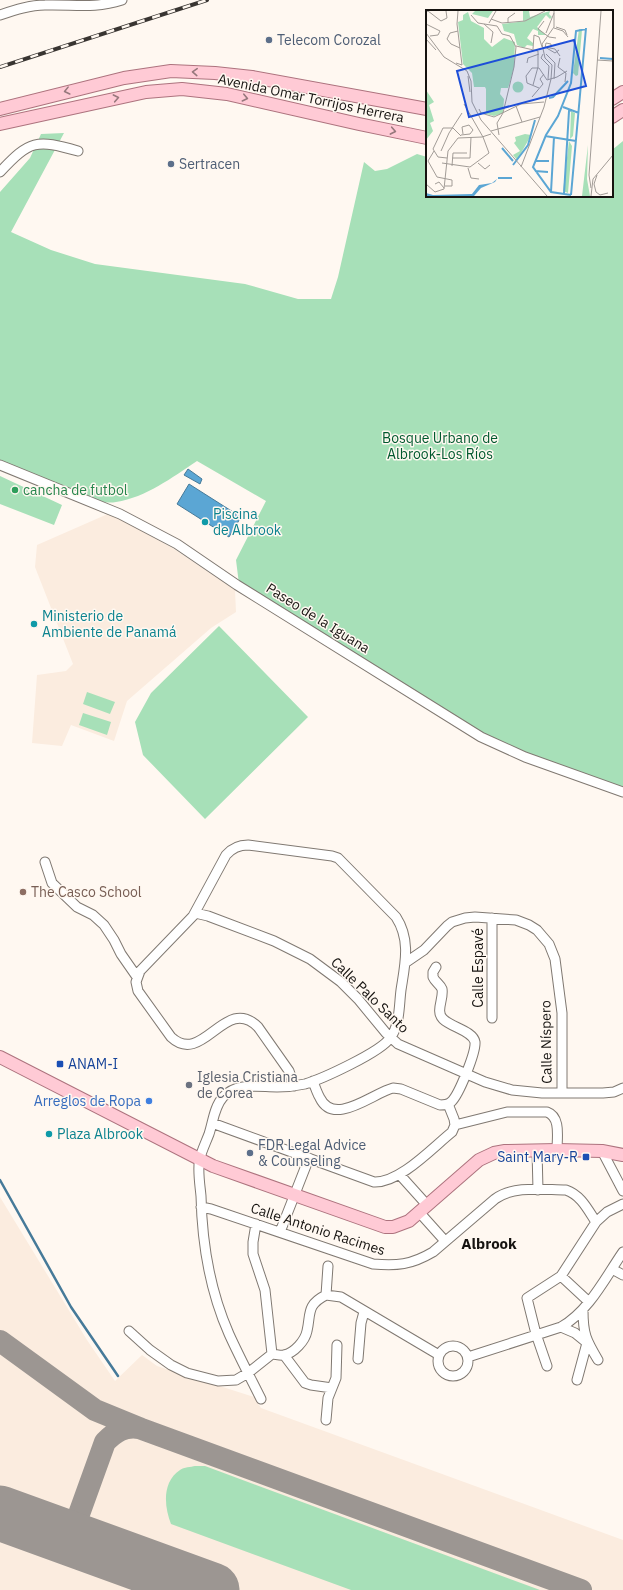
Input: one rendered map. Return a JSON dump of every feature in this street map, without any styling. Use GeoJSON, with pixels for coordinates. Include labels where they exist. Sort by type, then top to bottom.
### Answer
{"type":"FeatureCollection","features":[{"type":"Feature","properties":{"kind":"main road","name":"Avenida Omar Torrijos Herrera"},"geometry":{"type":"LineString","coordinates":[[0,109],[124,78],[171,71],[215,73],[252,78],[426,109]]}},
{"type":"Feature","properties":{"kind":"main road","name":"Avenida Omar Torrijos Herrera"},"geometry":{"type":"LineString","coordinates":[[3,124],[146,92],[182,89],[226,94],[426,138]]}},
{"type":"Feature","properties":{"kind":"main road"},"geometry":{"type":"LineString","coordinates":[[613,98],[623,92]]}},
{"type":"Feature","properties":{"kind":"main road"},"geometry":{"type":"LineString","coordinates":[[0,101],[45,97]]}},
{"type":"Feature","properties":{"kind":"main road"},"geometry":{"type":"LineString","coordinates":[[613,116],[623,110]]}},
{"type":"Feature","properties":{"kind":"main road"},"geometry":{"type":"LineString","coordinates":[[0,1057],[225,1172],[385,1227],[402,1224],[485,1157],[505,1151],[537,1150],[602,1151],[623,1155]]}},
{"type":"Feature","properties":{"kind":"street"},"geometry":{"type":"LineString","coordinates":[[0,15],[19,8],[44,5],[106,5],[122,0]]}},
{"type":"Feature","properties":{"kind":"street"},"geometry":{"type":"LineString","coordinates":[[0,172],[24,149],[32,145],[54,144],[78,151]]}},
{"type":"Feature","properties":{"kind":"street","name":"Paseo de la Iguana"},"geometry":{"type":"LineString","coordinates":[[0,465],[120,514],[177,544],[237,585],[481,736],[525,757],[623,792]]}},
{"type":"Feature","properties":{"kind":"street"},"geometry":{"type":"LineString","coordinates":[[261,1399],[229,1333],[215,1293],[206,1250],[201,1207],[199,1159],[219,1101],[225,1094],[234,1089],[245,1086],[294,1086],[313,1081],[372,1053],[386,1044],[391,1038],[396,1026],[405,963],[405,938],[402,927],[396,917],[341,861],[332,856],[248,845],[238,846],[226,855],[194,913],[186,924],[143,967],[137,976],[137,986],[140,996],[175,1041],[184,1044],[193,1044],[229,1020],[238,1018],[248,1020],[256,1024],[289,1071],[294,1086]]}},
{"type":"Feature","properties":{"kind":"street"},"geometry":{"type":"LineString","coordinates":[[45,862],[52,883],[77,907],[93,915],[104,925],[121,954],[137,976]]}},
{"type":"Feature","properties":{"kind":"street","name":"Calle Palo Santo"},"geometry":{"type":"LineString","coordinates":[[194,913],[208,916],[274,941],[310,959],[329,972],[352,993],[398,1044],[466,1074],[512,1090],[534,1093],[606,1093],[623,1088]]}},
{"type":"Feature","properties":{"kind":"street","name":"Calle Níspero"},"geometry":{"type":"LineString","coordinates":[[405,963],[424,950],[440,932],[452,922],[465,918],[516,920],[529,924],[542,934],[551,949],[555,960],[562,1013],[562,1093]]}},
{"type":"Feature","properties":{"kind":"street","name":"Calle Espavé"},"geometry":{"type":"LineString","coordinates":[[492,918],[492,1018]]}},
{"type":"Feature","properties":{"kind":"street"},"geometry":{"type":"LineString","coordinates":[[313,1081],[320,1099],[327,1108],[335,1111],[345,1109],[393,1088],[401,1089],[440,1105],[448,1104],[453,1100],[466,1074],[474,1050],[475,1042],[470,1034],[446,1022],[441,1017],[440,1010],[442,991],[433,977],[433,972],[436,968]]}},
{"type":"Feature","properties":{"kind":"street"},"geometry":{"type":"LineString","coordinates":[[212,1123],[374,1182],[386,1181],[400,1175],[452,1132],[455,1125],[448,1104]]}},
{"type":"Feature","properties":{"kind":"street"},"geometry":{"type":"LineString","coordinates":[[455,1125],[507,1112],[547,1112],[553,1114],[556,1120],[557,1150]]}},
{"type":"Feature","properties":{"kind":"street"},"geometry":{"type":"LineString","coordinates":[[537,1150],[538,1190]]}},
{"type":"Feature","properties":{"kind":"street"},"geometry":{"type":"LineString","coordinates":[[602,1151],[623,1191]]}},
{"type":"Feature","properties":{"kind":"street"},"geometry":{"type":"LineString","coordinates":[[280,1232],[309,1158]]}},
{"type":"Feature","properties":{"kind":"street"},"geometry":{"type":"LineString","coordinates":[[400,1175],[445,1241]]}},
{"type":"Feature","properties":{"kind":"street","name":"Calle Antonio Racimes"},"geometry":{"type":"LineString","coordinates":[[201,1207],[373,1264],[393,1266],[408,1264],[422,1259],[433,1252],[501,1195],[513,1191],[566,1190],[573,1192],[579,1197],[596,1222]]}},
{"type":"Feature","properties":{"kind":"street"},"geometry":{"type":"LineString","coordinates":[[546,1366],[527,1298],[561,1276],[596,1222],[607,1212],[623,1204]]}},
{"type":"Feature","properties":{"kind":"street"},"geometry":{"type":"LineString","coordinates":[[256,1224],[252,1242],[253,1254],[265,1290],[272,1354]]}},
{"type":"Feature","properties":{"kind":"street"},"geometry":{"type":"LineString","coordinates":[[468,1357],[561,1327],[570,1322],[586,1306],[623,1252]]}},
{"type":"Feature","properties":{"kind":"street"},"geometry":{"type":"LineString","coordinates":[[326,1295],[328,1266]]}},
{"type":"Feature","properties":{"kind":"street"},"geometry":{"type":"LineString","coordinates":[[612,1269],[623,1276]]}},
{"type":"Feature","properties":{"kind":"street"},"geometry":{"type":"LineString","coordinates":[[561,1276],[586,1306],[584,1328],[587,1343],[577,1380]]}},
{"type":"Feature","properties":{"kind":"street"},"geometry":{"type":"LineString","coordinates":[[129,1331],[150,1350],[171,1365],[187,1373],[218,1381],[236,1380],[248,1374],[272,1354],[284,1355],[297,1348],[304,1341],[311,1309],[318,1300],[326,1295],[341,1297],[439,1355]]}},
{"type":"Feature","properties":{"kind":"street"},"geometry":{"type":"LineString","coordinates":[[358,1359],[361,1323],[364,1312]]}},
{"type":"Feature","properties":{"kind":"street"},"geometry":{"type":"LineString","coordinates":[[561,1327],[575,1333],[587,1343],[598,1360]]}},
{"type":"Feature","properties":{"kind":"street"},"geometry":{"type":"LineString","coordinates":[[326,1420],[328,1398],[336,1378],[338,1345]]}},
{"type":"Feature","properties":{"kind":"street"},"geometry":{"type":"LineString","coordinates":[[454,1346],[463,1349],[468,1357],[466,1368],[459,1375],[449,1376],[440,1370],[438,1365],[439,1355],[445,1348],[454,1346]]}},
{"type":"Feature","properties":{"kind":"street"},"geometry":{"type":"LineString","coordinates":[[284,1355],[305,1382],[311,1385],[332,1388]]}},
{"type":"Feature","properties":{"kind":"shaded area"},"geometry":{"type":"Polygon","coordinates":[[[110,513],[174,549],[235,590],[236,612],[211,628],[127,701],[114,741],[71,725],[62,746],[32,743],[37,675],[66,671],[73,664],[35,567],[37,545],[110,513]]]}},
{"type":"Feature","properties":{"kind":"shaded area"},"geometry":{"type":"Polygon","coordinates":[[[0,1197],[87,1340],[115,1381],[142,1355],[157,1366],[254,1397],[261,1408],[623,1540],[623,1590],[0,1590],[0,1197]]]}},
{"type":"Feature","properties":{"kind":"green space","name":"Bosque Urbano de Albrook-Los Ríos"},"geometry":{"type":"Polygon","coordinates":[[[64,133],[11,232],[51,250],[95,264],[245,284],[298,299],[331,299],[338,277],[364,162],[375,171],[387,169],[417,154],[426,157],[426,197],[613,197],[613,149],[623,141],[623,794],[485,738],[239,584],[236,560],[266,501],[197,461],[158,486],[138,496],[116,502],[91,500],[75,496],[0,467],[0,192],[30,158],[41,134],[64,133]]]}},
{"type":"Feature","properties":{"kind":"green space","name":"cancha de futbol"},"geometry":{"type":"Polygon","coordinates":[[[0,476],[62,505],[54,525],[0,504],[0,476]]]}},
{"type":"Feature","properties":{"kind":"green space"},"geometry":{"type":"Polygon","coordinates":[[[219,626],[308,717],[205,819],[143,755],[135,722],[151,693],[219,626]]]}},
{"type":"Feature","properties":{"kind":"green space"},"geometry":{"type":"Polygon","coordinates":[[[87,692],[115,702],[110,714],[83,704],[87,692]]]}},
{"type":"Feature","properties":{"kind":"green space"},"geometry":{"type":"Polygon","coordinates":[[[83,713],[111,722],[107,735],[79,725],[83,713]]]}},
{"type":"Feature","properties":{"kind":"green space"},"geometry":{"type":"Polygon","coordinates":[[[195,1466],[205,1466],[540,1590],[351,1590],[171,1524],[166,1502],[167,1488],[174,1475],[182,1469],[195,1466]]]}},
{"type":"Feature","properties":{"kind":"water"},"geometry":{"type":"Polygon","coordinates":[[[188,469],[202,479],[200,484],[184,475],[188,469]]]}},
{"type":"Feature","properties":{"kind":"water"},"geometry":{"type":"Polygon","coordinates":[[[189,484],[241,517],[229,537],[177,504],[189,484]]]}},
{"type":"Feature","properties":{"kind":"waterway"},"geometry":{"type":"LineString","coordinates":[[0,1180],[71,1307],[118,1376]]}},
{"type":"Feature","properties":{"kind":"taxiway"},"geometry":{"type":"LineString","coordinates":[[0,1341],[95,1410],[139,1428],[581,1590]]}},
{"type":"Feature","properties":{"kind":"taxiway"},"geometry":{"type":"LineString","coordinates":[[70,1539],[105,1442],[120,1430],[139,1428]]}},
{"type":"Feature","properties":{"kind":"runway"},"geometry":{"type":"LineString","coordinates":[[0,1513],[212,1590]]}},
{"type":"Feature","properties":{"kind":"railway"},"geometry":{"type":"LineString","coordinates":[[0,67],[207,0]]}},
{"type":"Feature","properties":{"kind":"place","name":"Telecom Corozal"},"geometry":{"type":"Point","coordinates":[269,40]}},
{"type":"Feature","properties":{"kind":"place","name":"Sertracen"},"geometry":{"type":"Point","coordinates":[171,164]}},
{"type":"Feature","properties":{"kind":"place","name":"cancha de futbol"},"geometry":{"type":"Point","coordinates":[15,490]}},
{"type":"Feature","properties":{"kind":"place","name":"Piscina de Albrook"},"geometry":{"type":"Point","coordinates":[205,522]}},
{"type":"Feature","properties":{"kind":"place","name":"Ministerio de Ambiente de Panamá"},"geometry":{"type":"Point","coordinates":[34,624]}},
{"type":"Feature","properties":{"kind":"place","name":"The Casco School"},"geometry":{"type":"Point","coordinates":[23,892]}},
{"type":"Feature","properties":{"kind":"place","name":"ANAM-I"},"geometry":{"type":"Point","coordinates":[60,1064]}},
{"type":"Feature","properties":{"kind":"place","name":"Iglesia Cristiana de Corea"},"geometry":{"type":"Point","coordinates":[189,1085]}},
{"type":"Feature","properties":{"kind":"place","name":"Arreglos de Ropa"},"geometry":{"type":"Point","coordinates":[149,1101]}},
{"type":"Feature","properties":{"kind":"place","name":"Plaza Albrook"},"geometry":{"type":"Point","coordinates":[49,1134]}},
{"type":"Feature","properties":{"kind":"place","name":"FDR Legal Advice & Counseling"},"geometry":{"type":"Point","coordinates":[250,1153]}},
{"type":"Feature","properties":{"kind":"place","name":"Saint Mary-R"},"geometry":{"type":"Point","coordinates":[586,1157]}},
{"type":"Feature","properties":{"kind":"district","name":"Albrook"},"geometry":{"type":"Point","coordinates":[489,1244]}}]}
